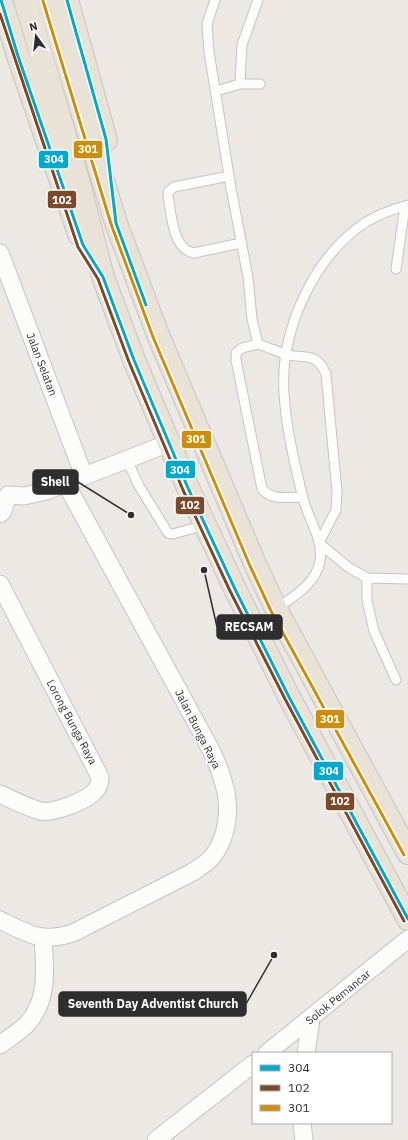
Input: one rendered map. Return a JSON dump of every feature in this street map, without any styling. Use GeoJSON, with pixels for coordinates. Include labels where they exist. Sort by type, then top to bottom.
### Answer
{"type":"FeatureCollection","features":[{"type":"Feature","properties":{"kind":"highway"},"geometry":{"type":"LineString","coordinates":[[1,0],[18,56],[83,245],[103,277]]}},
{"type":"Feature","properties":{"kind":"highway"},"geometry":{"type":"LineString","coordinates":[[25,0],[78,176],[103,277],[118,319],[169,443],[205,525],[283,684],[408,919]]}},
{"type":"Feature","properties":{"kind":"highway"},"geometry":{"type":"LineString","coordinates":[[48,0],[116,222],[158,335],[255,564],[276,609],[408,853]]}},
{"type":"Feature","properties":{"kind":"highway"},"geometry":{"type":"LineString","coordinates":[[67,0],[106,139],[116,222]]}},
{"type":"Feature","properties":{"kind":"street","name":"Jalan Selatan"},"geometry":{"type":"LineString","coordinates":[[0,253],[84,476]]}},
{"type":"Feature","properties":{"kind":"street"},"geometry":{"type":"LineString","coordinates":[[0,514],[3,511],[4,494],[24,496],[46,491],[169,443]]}},
{"type":"Feature","properties":{"kind":"street","name":"Jalan Bunga Raya"},"geometry":{"type":"LineString","coordinates":[[0,920],[23,931],[43,938],[59,937],[73,933],[193,872],[209,860],[219,847],[226,831],[229,810],[227,791],[211,750],[66,484]]}},
{"type":"Feature","properties":{"kind":"street","name":"Lorong Bunga Raya"},"geometry":{"type":"LineString","coordinates":[[0,584],[100,777],[100,783],[95,791],[89,796],[58,810],[41,811],[0,794]]}},
{"type":"Feature","properties":{"kind":"street"},"geometry":{"type":"LineString","coordinates":[[0,1045],[27,1024],[43,995],[45,970],[43,938]]}},
{"type":"Feature","properties":{"kind":"street","name":"Solok Pemancar"},"geometry":{"type":"LineString","coordinates":[[268,1052],[408,939]]}},
{"type":"Feature","properties":{"kind":"street"},"geometry":{"type":"LineString","coordinates":[[306,1052],[311,1019]]}},
{"type":"Feature","properties":{"kind":"street"},"geometry":{"type":"LineString","coordinates":[[156,1140],[252,1065]]}},
{"type":"Feature","properties":{"kind":"street"},"geometry":{"type":"LineString","coordinates":[[302,1124],[304,1140]]}},
{"type":"Feature","properties":{"kind":"lane"},"geometry":{"type":"LineString","coordinates":[[215,0],[207,24],[209,52],[229,176],[248,277],[252,318],[258,344]]}},
{"type":"Feature","properties":{"kind":"lane"},"geometry":{"type":"LineString","coordinates":[[240,84],[242,45],[258,0]]}},
{"type":"Feature","properties":{"kind":"lane"},"geometry":{"type":"LineString","coordinates":[[216,90],[240,84],[260,84]]}},
{"type":"Feature","properties":{"kind":"lane"},"geometry":{"type":"LineString","coordinates":[[229,176],[174,187],[168,192],[168,197],[179,244],[186,252],[194,253],[241,243]]}},
{"type":"Feature","properties":{"kind":"lane"},"geometry":{"type":"LineString","coordinates":[[276,609],[309,584],[316,573],[320,560],[319,542],[302,497],[290,438],[284,392],[286,355],[292,323],[306,291],[320,268],[336,249],[366,222],[384,213],[407,205],[396,269]]}},
{"type":"Feature","properties":{"kind":"lane"},"geometry":{"type":"LineString","coordinates":[[302,497],[274,497],[267,495],[262,489],[236,360],[236,353],[242,348],[258,344],[286,355],[313,358],[321,364],[326,374],[337,498],[336,510],[319,542]]}},
{"type":"Feature","properties":{"kind":"lane"},"geometry":{"type":"LineString","coordinates":[[127,460],[139,486],[168,533],[173,534],[205,525]]}},
{"type":"Feature","properties":{"kind":"lane"},"geometry":{"type":"LineString","coordinates":[[319,542],[348,567],[367,578],[408,579]]}},
{"type":"Feature","properties":{"kind":"lane"},"geometry":{"type":"LineString","coordinates":[[367,578],[366,601],[374,631],[396,680]]}},
{"type":"Feature","properties":{"kind":"transit line","name":"304"},"geometry":{"type":"LineString","coordinates":[[1,0],[18,56],[83,245],[103,277],[134,360],[188,488],[235,589],[289,697],[408,919]]}},
{"type":"Feature","properties":{"kind":"transit line","name":"304"},"geometry":{"type":"LineString","coordinates":[[67,0],[106,139],[116,223],[146,305]]}},
{"type":"Feature","properties":{"kind":"transit line","name":"301"},"geometry":{"type":"LineString","coordinates":[[43,1],[111,224],[153,337],[250,566],[271,611],[404,855]]}},
{"type":"Feature","properties":{"kind":"transit line","name":"102"},"geometry":{"type":"LineString","coordinates":[[0,14],[78,247],[98,279],[129,362],[183,490],[230,591],[285,699],[404,921]]}},
{"type":"Feature","properties":{"kind":"place","name":"Shell"},"geometry":{"type":"Point","coordinates":[131,515]}},
{"type":"Feature","properties":{"kind":"place","name":"RECSAM"},"geometry":{"type":"Point","coordinates":[204,570]}},
{"type":"Feature","properties":{"kind":"place","name":"Seventh Day Adventist Church"},"geometry":{"type":"Point","coordinates":[274,955]}}]}
